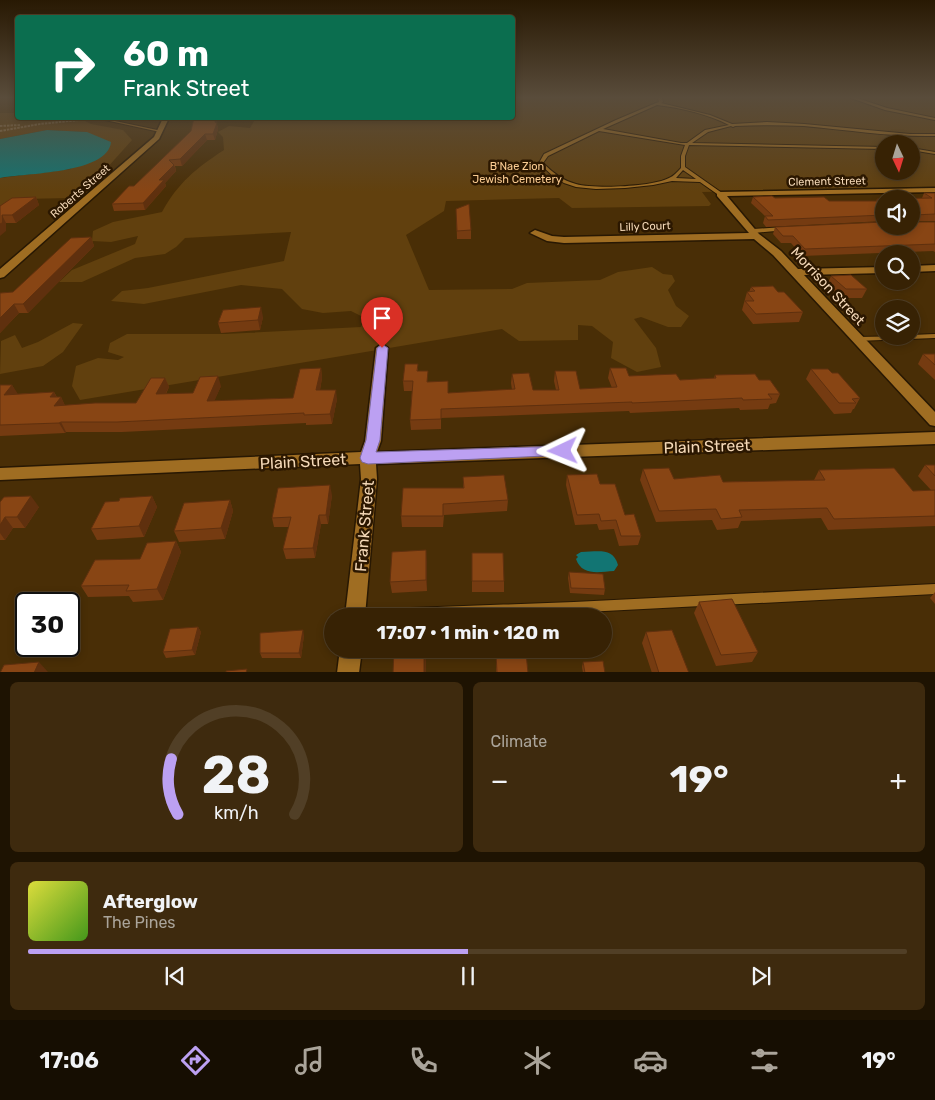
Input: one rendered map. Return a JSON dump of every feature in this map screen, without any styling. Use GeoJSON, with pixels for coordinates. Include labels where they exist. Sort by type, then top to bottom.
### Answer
{"type":"FeatureCollection","features":[{"type":"Feature","properties":{"kind":"street","name":"Roberts Street"},"geometry":{"type":"LineString","coordinates":[[0,275],[156,138],[160,131]]}},
{"type":"Feature","properties":{"kind":"street","name":"Clement Street"},"geometry":{"type":"LineString","coordinates":[[720,194],[935,190]]}},
{"type":"Feature","properties":{"kind":"street","name":"Morrison Street"},"geometry":{"type":"LineString","coordinates":[[720,194],[935,421]]}},
{"type":"Feature","properties":{"kind":"street","name":"Lilly Court"},"geometry":{"type":"LineString","coordinates":[[535,233],[550,239],[564,240],[755,233]]}},
{"type":"Feature","properties":{"kind":"street"},"geometry":{"type":"LineString","coordinates":[[920,269],[935,268]]}},
{"type":"Feature","properties":{"kind":"street"},"geometry":{"type":"LineString","coordinates":[[795,272],[875,270]]}},
{"type":"Feature","properties":{"kind":"street","name":"Frank Street"},"geometry":{"type":"LineString","coordinates":[[357,608],[369,479],[368,458],[373,440],[382,348]]}},
{"type":"Feature","properties":{"kind":"street","name":"Plain Street"},"geometry":{"type":"LineString","coordinates":[[0,474],[368,458],[935,438]]}},
{"type":"Feature","properties":{"kind":"street"},"geometry":{"type":"LineString","coordinates":[[348,672],[350,658]]}},
{"type":"Feature","properties":{"kind":"lane"},"geometry":{"type":"LineString","coordinates":[[152,129],[160,131]]}},
{"type":"Feature","properties":{"kind":"lane"},"geometry":{"type":"LineString","coordinates":[[714,129],[694,136],[685,149],[682,162],[683,168],[720,194]]}},
{"type":"Feature","properties":{"kind":"lane"},"geometry":{"type":"LineString","coordinates":[[845,129],[888,135],[935,135]]}},
{"type":"Feature","properties":{"kind":"lane"},"geometry":{"type":"LineString","coordinates":[[704,181],[671,180],[614,188],[577,186],[553,176],[542,163],[546,155],[600,130],[639,138],[688,144],[875,148]]}},
{"type":"Feature","properties":{"kind":"lane"},"geometry":{"type":"LineString","coordinates":[[920,150],[935,152]]}},
{"type":"Feature","properties":{"kind":"lane"},"geometry":{"type":"LineString","coordinates":[[671,180],[683,168]]}},
{"type":"Feature","properties":{"kind":"lane"},"geometry":{"type":"LineString","coordinates":[[755,233],[789,228]]}},
{"type":"Feature","properties":{"kind":"lane"},"geometry":{"type":"LineString","coordinates":[[856,339],[935,336]]}},
{"type":"Feature","properties":{"kind":"lane"},"geometry":{"type":"LineString","coordinates":[[594,608],[935,589]]}},
{"type":"Feature","properties":{"kind":"green space"},"geometry":{"type":"Polygon","coordinates":[[[0,129],[120,129],[123,130],[132,140],[89,188],[71,198],[21,199],[0,206],[0,178],[71,169],[87,132],[47,130],[0,139],[0,129]]]}},
{"type":"Feature","properties":{"kind":"green space","name":"B'Nae Zion Jewish Cemetery"},"geometry":{"type":"Polygon","coordinates":[[[223,129],[935,129],[935,187],[702,192],[711,204],[709,206],[572,208],[559,198],[446,201],[444,211],[406,235],[429,290],[512,289],[527,283],[600,280],[618,272],[652,267],[663,274],[672,275],[675,281],[668,290],[676,306],[689,316],[681,327],[668,327],[641,317],[634,319],[656,348],[661,367],[637,372],[611,358],[613,342],[592,326],[578,325],[578,340],[519,341],[502,329],[80,400],[72,386],[76,366],[98,358],[118,360],[124,357],[108,352],[110,343],[127,334],[225,334],[361,327],[365,318],[351,311],[323,313],[302,309],[282,289],[241,285],[144,304],[111,301],[122,291],[148,288],[284,261],[291,232],[185,238],[165,254],[135,258],[82,282],[59,282],[72,270],[135,244],[138,236],[111,242],[92,241],[93,231],[113,222],[162,212],[188,177],[224,150],[223,137],[218,132],[223,129]]]}},
{"type":"Feature","properties":{"kind":"green space"},"geometry":{"type":"Polygon","coordinates":[[[73,323],[83,324],[63,352],[43,366],[0,374],[1,341],[15,335],[22,348],[38,342],[73,323]]]}},
{"type":"Feature","properties":{"kind":"water"},"geometry":{"type":"Polygon","coordinates":[[[47,130],[87,132],[111,142],[106,153],[96,160],[81,166],[45,173],[0,178],[0,139],[47,130]]]}},
{"type":"Feature","properties":{"kind":"water"},"geometry":{"type":"Polygon","coordinates":[[[599,551],[609,553],[616,559],[618,565],[614,571],[586,571],[576,559],[578,557],[576,555],[581,552],[599,551]]]}},
{"type":"Feature","properties":{"kind":"building"},"geometry":{"type":"Polygon","coordinates":[[[191,129],[215,129],[213,134],[205,134],[180,159],[169,160],[174,165],[159,180],[164,180],[143,203],[112,204],[129,186],[134,186],[191,129]]]}},
{"type":"Feature","properties":{"kind":"building"},"geometry":{"type":"Polygon","coordinates":[[[924,193],[935,193],[935,214],[920,215],[920,198],[932,198],[924,193]]]}},
{"type":"Feature","properties":{"kind":"building"},"geometry":{"type":"Polygon","coordinates":[[[36,197],[12,215],[2,215],[2,223],[0,224],[0,206],[12,198],[36,197]]]}},
{"type":"Feature","properties":{"kind":"building"},"geometry":{"type":"Polygon","coordinates":[[[753,197],[824,197],[829,201],[875,201],[875,215],[768,220],[765,216],[773,216],[753,197]]]}},
{"type":"Feature","properties":{"kind":"building"},"geometry":{"type":"Polygon","coordinates":[[[469,204],[471,230],[457,231],[456,209],[469,204]]]}},
{"type":"Feature","properties":{"kind":"building"},"geometry":{"type":"Polygon","coordinates":[[[875,222],[875,235],[920,235],[920,222],[935,222],[935,244],[805,249],[793,236],[783,236],[775,227],[875,222]]]}},
{"type":"Feature","properties":{"kind":"building"},"geometry":{"type":"Polygon","coordinates":[[[91,237],[23,304],[14,304],[0,318],[0,293],[13,292],[71,238],[91,237]]]}},
{"type":"Feature","properties":{"kind":"building"},"geometry":{"type":"Polygon","coordinates":[[[851,275],[867,289],[846,289],[831,276],[851,275]]]}},
{"type":"Feature","properties":{"kind":"building"},"geometry":{"type":"Polygon","coordinates":[[[773,286],[778,292],[784,292],[803,312],[756,314],[745,301],[754,301],[747,292],[755,291],[751,287],[773,286]]]}},
{"type":"Feature","properties":{"kind":"building"},"geometry":{"type":"Polygon","coordinates":[[[261,307],[258,320],[218,323],[223,310],[261,307]]]}},
{"type":"Feature","properties":{"kind":"building"},"geometry":{"type":"Polygon","coordinates":[[[923,354],[935,354],[935,365],[923,354]]]}},
{"type":"Feature","properties":{"kind":"building"},"geometry":{"type":"Polygon","coordinates":[[[405,364],[418,364],[417,371],[428,371],[427,382],[448,381],[448,393],[515,389],[512,374],[529,373],[533,390],[559,390],[555,371],[576,371],[580,389],[617,387],[610,368],[626,368],[629,376],[676,374],[680,380],[716,378],[715,375],[755,374],[759,380],[770,380],[780,394],[768,394],[772,399],[743,400],[742,398],[441,409],[441,419],[410,420],[413,381],[403,381],[405,364]]]}},
{"type":"Feature","properties":{"kind":"building"},"geometry":{"type":"Polygon","coordinates":[[[321,368],[316,390],[336,390],[330,414],[304,415],[304,413],[117,422],[0,425],[0,385],[12,385],[4,395],[54,392],[50,397],[61,397],[54,406],[136,403],[151,378],[165,378],[156,394],[193,393],[200,377],[218,376],[207,401],[293,398],[300,369],[321,368]]]}},
{"type":"Feature","properties":{"kind":"building"},"geometry":{"type":"Polygon","coordinates":[[[811,369],[828,369],[832,373],[838,373],[860,398],[852,399],[856,403],[839,403],[811,369]]]}},
{"type":"Feature","properties":{"kind":"building"},"geometry":{"type":"Polygon","coordinates":[[[925,465],[935,465],[935,476],[925,465]]]}},
{"type":"Feature","properties":{"kind":"building"},"geometry":{"type":"Polygon","coordinates":[[[669,468],[674,479],[720,475],[723,482],[825,480],[819,470],[894,468],[913,491],[935,490],[935,516],[834,519],[827,508],[739,510],[742,517],[721,519],[716,509],[659,511],[643,469],[669,468]]]}},
{"type":"Feature","properties":{"kind":"building"},"geometry":{"type":"Polygon","coordinates":[[[597,474],[600,484],[615,484],[625,515],[634,514],[641,536],[621,536],[616,520],[601,521],[599,514],[577,515],[567,475],[597,474]]]}},
{"type":"Feature","properties":{"kind":"building"},"geometry":{"type":"Polygon","coordinates":[[[504,475],[508,500],[443,504],[443,516],[401,516],[403,488],[464,488],[463,477],[504,475]]]}},
{"type":"Feature","properties":{"kind":"building"},"geometry":{"type":"Polygon","coordinates":[[[330,485],[326,515],[319,515],[313,548],[283,549],[291,517],[272,518],[278,488],[330,485]]]}},
{"type":"Feature","properties":{"kind":"building"},"geometry":{"type":"Polygon","coordinates":[[[31,496],[17,517],[5,517],[0,525],[0,502],[4,497],[31,496]]]}},
{"type":"Feature","properties":{"kind":"building"},"geometry":{"type":"Polygon","coordinates":[[[152,496],[139,526],[91,529],[105,502],[119,501],[120,498],[152,496]]]}},
{"type":"Feature","properties":{"kind":"building"},"geometry":{"type":"Polygon","coordinates":[[[230,500],[221,528],[174,531],[184,503],[230,500]]]}},
{"type":"Feature","properties":{"kind":"building"},"geometry":{"type":"Polygon","coordinates":[[[176,541],[157,589],[126,591],[129,585],[81,586],[95,560],[140,559],[147,543],[176,541]]]}},
{"type":"Feature","properties":{"kind":"building"},"geometry":{"type":"Polygon","coordinates":[[[426,550],[426,580],[390,582],[392,552],[426,550]]]}},
{"type":"Feature","properties":{"kind":"building"},"geometry":{"type":"Polygon","coordinates":[[[472,553],[503,553],[504,581],[472,581],[472,553]]]}},
{"type":"Feature","properties":{"kind":"building"},"geometry":{"type":"Polygon","coordinates":[[[569,572],[603,574],[605,589],[571,588],[569,572]]]}},
{"type":"Feature","properties":{"kind":"building"},"geometry":{"type":"Polygon","coordinates":[[[732,599],[758,652],[721,655],[699,602],[732,599]]]}},
{"type":"Feature","properties":{"kind":"building"},"geometry":{"type":"Polygon","coordinates":[[[198,627],[192,650],[163,652],[170,629],[198,627]]]}},
{"type":"Feature","properties":{"kind":"building"},"geometry":{"type":"Polygon","coordinates":[[[303,630],[299,653],[260,653],[260,633],[303,630]]]}},
{"type":"Feature","properties":{"kind":"building"},"geometry":{"type":"Polygon","coordinates":[[[672,630],[689,672],[659,672],[646,632],[672,630]]]}},
{"type":"Feature","properties":{"kind":"building"},"geometry":{"type":"Polygon","coordinates":[[[394,658],[424,658],[424,672],[393,672],[394,658]]]}},
{"type":"Feature","properties":{"kind":"building"},"geometry":{"type":"Polygon","coordinates":[[[496,658],[526,658],[528,672],[497,672],[496,658]]]}},
{"type":"Feature","properties":{"kind":"building"},"geometry":{"type":"Polygon","coordinates":[[[603,661],[605,672],[585,672],[583,662],[603,661]]]}},
{"type":"Feature","properties":{"kind":"building"},"geometry":{"type":"Polygon","coordinates":[[[39,662],[34,672],[0,672],[4,665],[39,662]]]}},
{"type":"Feature","properties":{"kind":"building"},"geometry":{"type":"Polygon","coordinates":[[[247,669],[246,672],[226,671],[247,669]]]}},
{"type":"Feature","properties":{"kind":"route"},"geometry":{"type":"LineString","coordinates":[[382,348],[373,440],[368,458],[563,451]]}}]}
